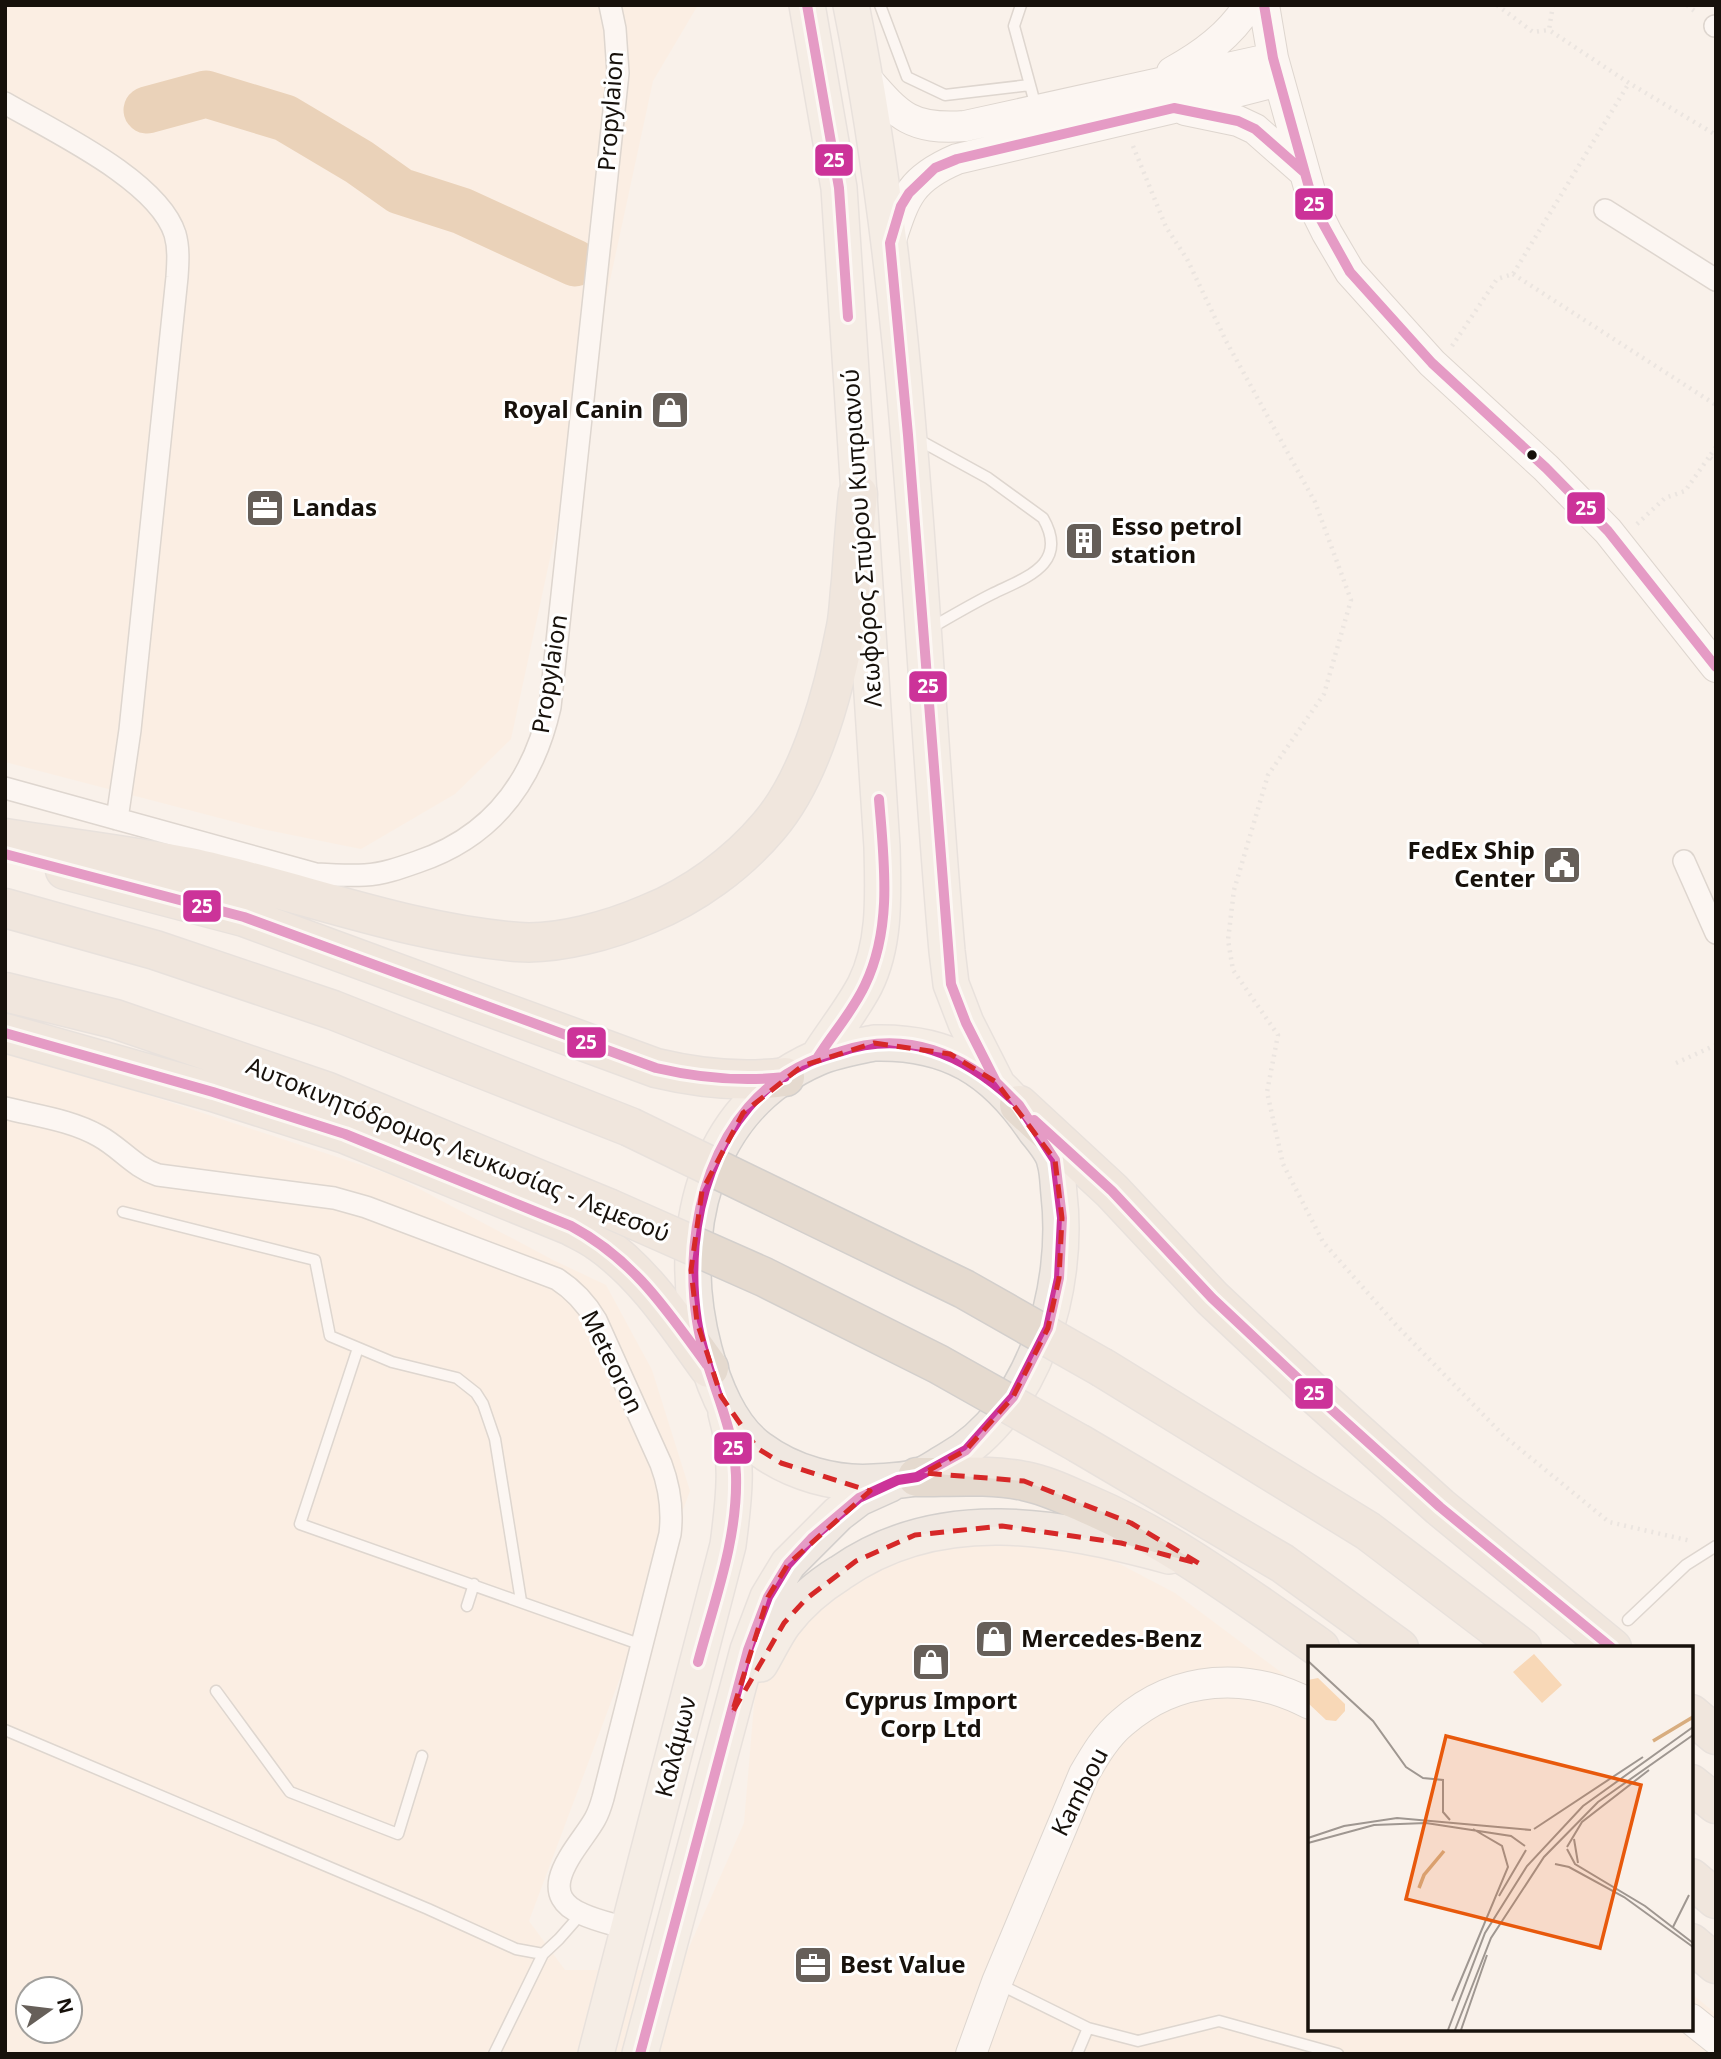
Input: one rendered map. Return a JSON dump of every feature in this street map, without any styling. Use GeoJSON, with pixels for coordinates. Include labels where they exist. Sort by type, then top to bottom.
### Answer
{"type":"FeatureCollection","features":[{"type":"Feature","properties":{"kind":"highway"},"geometry":{"type":"LineString","coordinates":[[5,838],[190,867],[341,908],[447,933],[521,942],[572,937],[628,923],[677,902],[727,867],[770,826],[797,783],[829,699],[847,625],[858,494]]}},
{"type":"Feature","properties":{"kind":"highway"},"geometry":{"type":"LineString","coordinates":[[5,854],[244,917],[656,1068],[710,1079],[760,1080],[785,1077]]}},
{"type":"Feature","properties":{"kind":"highway"},"geometry":{"type":"LineString","coordinates":[[5,908],[155,950],[333,1010],[630,1127],[964,1289],[1103,1368],[1368,1531],[1519,1646]]}},
{"type":"Feature","properties":{"kind":"highway","name":"Αυτοκινητόδρομος Λευκωσίας - Λεμεσού"},"geometry":{"type":"LineString","coordinates":[[5,992],[115,1019],[327,1092],[608,1208],[764,1277],[938,1364],[1080,1444],[1282,1563],[1396,1646]]}},
{"type":"Feature","properties":{"kind":"highway"},"geometry":{"type":"LineString","coordinates":[[5,1033],[345,1134],[571,1226],[600,1242],[656,1297],[715,1382]]}},
{"type":"Feature","properties":{"kind":"highway"},"geometry":{"type":"LineString","coordinates":[[1007,1093],[1112,1191],[1212,1298],[1440,1507],[1620,1634]]}},
{"type":"Feature","properties":{"kind":"highway"},"geometry":{"type":"LineString","coordinates":[[908,1479],[970,1477],[1024,1481],[1060,1492],[1131,1523],[1200,1564],[1317,1646]]}},
{"type":"Feature","properties":{"kind":"highway"},"geometry":{"type":"LineString","coordinates":[[1693,1716],[1716,1735]]}},
{"type":"Feature","properties":{"kind":"highway"},"geometry":{"type":"LineString","coordinates":[[1693,1786],[1716,1804]]}},
{"type":"Feature","properties":{"kind":"highway"},"geometry":{"type":"LineString","coordinates":[[1693,1880],[1716,1899]]}},
{"type":"Feature","properties":{"kind":"highway"},"geometry":{"type":"LineString","coordinates":[[1693,1945],[1716,1964]]}},
{"type":"Feature","properties":{"kind":"main road","name":"Λεωφόρος Σπύρου Κυπριανού"},"geometry":{"type":"LineString","coordinates":[[807,5],[839,187],[883,847],[881,928],[876,956],[865,985],[818,1057]]}},
{"type":"Feature","properties":{"kind":"main road"},"geometry":{"type":"LineString","coordinates":[[850,5],[865,77],[890,243],[908,435],[951,984],[966,1023],[1007,1093]]}},
{"type":"Feature","properties":{"kind":"main road"},"geometry":{"type":"LineString","coordinates":[[818,1057],[874,1043],[900,1042],[950,1054],[974,1066],[1007,1093]]}},
{"type":"Feature","properties":{"kind":"main road","name":"Καλάμων"},"geometry":{"type":"LineString","coordinates":[[596,2054],[727,1545],[736,1476],[732,1439],[697,1322],[691,1270],[702,1191],[721,1146],[743,1113],[758,1097],[818,1057]]}},
{"type":"Feature","properties":{"kind":"main road","name":"Καλάμων"},"geometry":{"type":"LineString","coordinates":[[640,2054],[748,1650],[764,1607],[788,1564],[838,1514],[859,1498],[908,1479],[965,1450],[1013,1397],[1048,1328],[1059,1279],[1062,1218],[1055,1160],[1007,1093]]}},
{"type":"Feature","properties":{"kind":"main road"},"geometry":{"type":"LineString","coordinates":[[715,1382],[740,1429],[757,1448],[781,1463],[841,1482],[908,1479]]}},
{"type":"Feature","properties":{"kind":"main road"},"geometry":{"type":"LineString","coordinates":[[732,1713],[784,1623],[806,1599],[856,1561],[915,1535],[971,1526],[1002,1526],[1121,1542],[1200,1564]]}},
{"type":"Feature","properties":{"kind":"street","name":"Propylaion"},"geometry":{"type":"LineString","coordinates":[[5,788],[316,874],[364,875],[409,865],[454,848],[496,816],[526,775],[545,728],[552,693],[618,73],[615,29],[610,5]]}},
{"type":"Feature","properties":{"kind":"street"},"geometry":{"type":"LineString","coordinates":[[1150,84],[1217,44],[1242,18],[1250,5]]}},
{"type":"Feature","properties":{"kind":"street"},"geometry":{"type":"LineString","coordinates":[[1264,5],[1276,69],[1315,209],[1350,272],[1437,368],[1546,468],[1617,542],[1716,667]]}},
{"type":"Feature","properties":{"kind":"street"},"geometry":{"type":"LineString","coordinates":[[865,77],[892,107],[905,117],[941,128],[965,126],[1033,97],[1276,69]]}},
{"type":"Feature","properties":{"kind":"street"},"geometry":{"type":"LineString","coordinates":[[890,243],[901,206],[920,180],[935,168],[957,159],[1174,108],[1276,69]]}},
{"type":"Feature","properties":{"kind":"street"},"geometry":{"type":"LineString","coordinates":[[5,103],[115,168],[148,193],[167,217],[178,247],[133,702],[117,819]]}},
{"type":"Feature","properties":{"kind":"street"},"geometry":{"type":"LineString","coordinates":[[1174,108],[1238,121],[1255,129],[1304,173]]}},
{"type":"Feature","properties":{"kind":"street"},"geometry":{"type":"LineString","coordinates":[[1605,210],[1716,280]]}},
{"type":"Feature","properties":{"kind":"street"},"geometry":{"type":"LineString","coordinates":[[1684,861],[1716,933]]}},
{"type":"Feature","properties":{"kind":"street","name":"Meteoron"},"geometry":{"type":"LineString","coordinates":[[5,1108],[89,1131],[109,1142],[139,1167],[158,1175],[350,1202],[557,1279],[585,1303],[596,1321],[661,1464],[669,1487],[672,1508],[670,1534],[600,1808],[564,1865],[561,1875],[559,1884],[562,1894],[567,1903],[581,1914]]}},
{"type":"Feature","properties":{"kind":"street","name":"Kambou"},"geometry":{"type":"LineString","coordinates":[[971,2054],[997,1982],[1084,1774],[1101,1746],[1122,1723],[1167,1693],[1215,1681],[1243,1682],[1271,1688],[1308,1703]]}},
{"type":"Feature","properties":{"kind":"street"},"geometry":{"type":"LineString","coordinates":[[581,1914],[629,1929]]}},
{"type":"Feature","properties":{"kind":"street"},"geometry":{"type":"LineString","coordinates":[[1693,2021],[1716,2039]]}},
{"type":"Feature","properties":{"kind":"lane"},"geometry":{"type":"LineString","coordinates":[[880,5],[907,77],[945,95],[1033,97],[1014,26],[1021,5]]}},
{"type":"Feature","properties":{"kind":"lane"},"geometry":{"type":"LineString","coordinates":[[908,435],[988,478],[1043,517],[1047,524],[1050,552],[1036,573],[923,632]]}},
{"type":"Feature","properties":{"kind":"lane"},"geometry":{"type":"LineString","coordinates":[[123,1212],[315,1260],[330,1336],[392,1362],[457,1378],[476,1393],[483,1404],[495,1439],[521,1601]]}},
{"type":"Feature","properties":{"kind":"lane"},"geometry":{"type":"LineString","coordinates":[[358,1348],[300,1524],[642,1645]]}},
{"type":"Feature","properties":{"kind":"lane"},"geometry":{"type":"LineString","coordinates":[[1620,1634],[1686,1565],[1716,1546]]}},
{"type":"Feature","properties":{"kind":"lane"},"geometry":{"type":"LineString","coordinates":[[467,1606],[474,1584]]}},
{"type":"Feature","properties":{"kind":"lane"},"geometry":{"type":"LineString","coordinates":[[216,1690],[290,1792],[398,1834],[422,1756]]}},
{"type":"Feature","properties":{"kind":"lane"},"geometry":{"type":"LineString","coordinates":[[5,1730],[428,1909],[516,1949],[543,1954]]}},
{"type":"Feature","properties":{"kind":"lane"},"geometry":{"type":"LineString","coordinates":[[494,2054],[543,1954],[581,1914]]}},
{"type":"Feature","properties":{"kind":"lane"},"geometry":{"type":"LineString","coordinates":[[997,1982],[1088,2028],[1138,2042],[1220,2021],[1338,2054]]}},
{"type":"Feature","properties":{"kind":"lane"},"geometry":{"type":"LineString","coordinates":[[1077,2054],[1088,2028]]}},
{"type":"Feature","properties":{"kind":"path"},"geometry":{"type":"LineString","coordinates":[[1497,5],[1533,32],[1549,30],[1629,83],[1716,135]]}},
{"type":"Feature","properties":{"kind":"path"},"geometry":{"type":"LineString","coordinates":[[1549,30],[1553,5]]}},
{"type":"Feature","properties":{"kind":"path"},"geometry":{"type":"LineString","coordinates":[[1437,368],[1497,279],[1513,274],[1629,83]]}},
{"type":"Feature","properties":{"kind":"path"},"geometry":{"type":"LineString","coordinates":[[1127,119],[1133,149],[1166,227],[1187,259],[1226,341],[1315,502],[1351,600],[1324,694],[1269,775],[1234,890],[1228,940],[1233,970],[1278,1035],[1267,1092],[1283,1164],[1323,1242],[1396,1325],[1504,1436],[1609,1522],[1702,1542]]}},
{"type":"Feature","properties":{"kind":"path"},"geometry":{"type":"LineString","coordinates":[[1513,274],[1716,405]]}},
{"type":"Feature","properties":{"kind":"path"},"geometry":{"type":"LineString","coordinates":[[1617,542],[1665,498],[1685,491],[1716,447]]}},
{"type":"Feature","properties":{"kind":"path"},"geometry":{"type":"LineString","coordinates":[[1709,457],[1716,461]]}},
{"type":"Feature","properties":{"kind":"path"},"geometry":{"type":"LineString","coordinates":[[1676,1063],[1716,1045]]}},
{"type":"Feature","properties":{"kind":"highlighted area"},"geometry":{"type":"Polygon","coordinates":[[[874,1043],[950,1054],[996,1082],[1055,1160],[1062,1218],[1059,1278],[1048,1328],[1013,1397],[966,1450],[924,1473],[1024,1481],[1131,1523],[1200,1564],[1121,1543],[1002,1526],[915,1535],[856,1561],[806,1599],[784,1623],[732,1713],[768,1597],[788,1564],[870,1491],[781,1463],[757,1448],[721,1396],[697,1322],[691,1270],[702,1191],[743,1113],[802,1066],[874,1043]]]}},
{"type":"Feature","properties":{"kind":"shaded area"},"geometry":{"type":"Polygon","coordinates":[[[5,5],[698,5],[653,81],[511,739],[455,794],[361,849],[262,829],[5,762],[5,5]]]}},
{"type":"Feature","properties":{"kind":"shaded area"},"geometry":{"type":"Polygon","coordinates":[[[5,1048],[395,1176],[553,1260],[606,1285],[652,1370],[690,1491],[529,1921],[565,1970],[679,1970],[744,1823],[756,1681],[866,1553],[1036,1520],[1175,1593],[1308,1693],[1308,2031],[1693,2031],[1693,1995],[1716,2014],[1716,2054],[5,2054],[5,1048]]]}},
{"type":"Feature","properties":{"kind":"waterway"},"geometry":{"type":"LineString","coordinates":[[147,110],[206,94],[285,118],[359,162],[400,191],[462,211],[575,263]]}},
{"type":"Feature","properties":{"kind":"transit line","name":"25"},"geometry":{"type":"LineString","coordinates":[[807,5],[839,188],[848,317]]}},
{"type":"Feature","properties":{"kind":"transit line","name":"25"},"geometry":{"type":"LineString","coordinates":[[1264,5],[1273,58],[1315,209],[1350,272],[1432,363],[1546,468],[1608,531],[1716,667]]}},
{"type":"Feature","properties":{"kind":"transit line","name":"25"},"geometry":{"type":"LineString","coordinates":[[640,2054],[748,1650],[768,1597],[788,1564],[813,1537],[859,1498],[898,1480],[917,1477],[966,1450],[1013,1397],[1048,1328],[1059,1278],[1062,1218],[1055,1160],[1019,1105],[996,1082],[966,1023],[951,984],[908,435],[890,243],[901,206],[909,193],[935,168],[957,159],[1174,108],[1238,121],[1255,129],[1304,172]]}},
{"type":"Feature","properties":{"kind":"transit line","name":"25"},"geometry":{"type":"LineString","coordinates":[[818,1057],[860,995],[874,963],[880,940],[884,870],[879,799]]}},
{"type":"Feature","properties":{"kind":"transit line","name":"25"},"geometry":{"type":"LineString","coordinates":[[5,854],[244,917],[656,1068],[720,1078],[785,1077]]}},
{"type":"Feature","properties":{"kind":"transit line","name":"25"},"geometry":{"type":"LineString","coordinates":[[5,1033],[213,1092],[345,1134],[571,1226],[593,1239],[631,1270],[663,1305],[707,1365]]}},
{"type":"Feature","properties":{"kind":"transit line","name":"25"},"geometry":{"type":"LineString","coordinates":[[698,1662],[724,1570],[736,1499],[734,1455],[701,1341],[694,1284],[700,1208],[711,1172],[727,1138],[748,1107],[776,1082],[812,1061],[864,1046],[888,1043],[933,1050],[974,1070],[1013,1100]]}},
{"type":"Feature","properties":{"kind":"transit line","name":"25"},"geometry":{"type":"LineString","coordinates":[[1034,1120],[1112,1191],[1212,1298],[1309,1389],[1440,1507],[1610,1646]]}},
{"type":"Feature","properties":{"kind":"place","name":"Royal Canin"},"geometry":{"type":"Point","coordinates":[670,410]}},
{"type":"Feature","properties":{"kind":"place","name":"Landas"},"geometry":{"type":"Point","coordinates":[265,508]}},
{"type":"Feature","properties":{"kind":"place","name":"Esso petrol station"},"geometry":{"type":"Point","coordinates":[1084,541]}},
{"type":"Feature","properties":{"kind":"place","name":"FedEx Ship Center"},"geometry":{"type":"Point","coordinates":[1562,865]}},
{"type":"Feature","properties":{"kind":"place","name":"Mercedes-Benz"},"geometry":{"type":"Point","coordinates":[994,1639]}},
{"type":"Feature","properties":{"kind":"place","name":"Cyprus Import Corp Ltd"},"geometry":{"type":"Point","coordinates":[931,1662]}},
{"type":"Feature","properties":{"kind":"place","name":"Best Value"},"geometry":{"type":"Point","coordinates":[813,1965]}}]}
